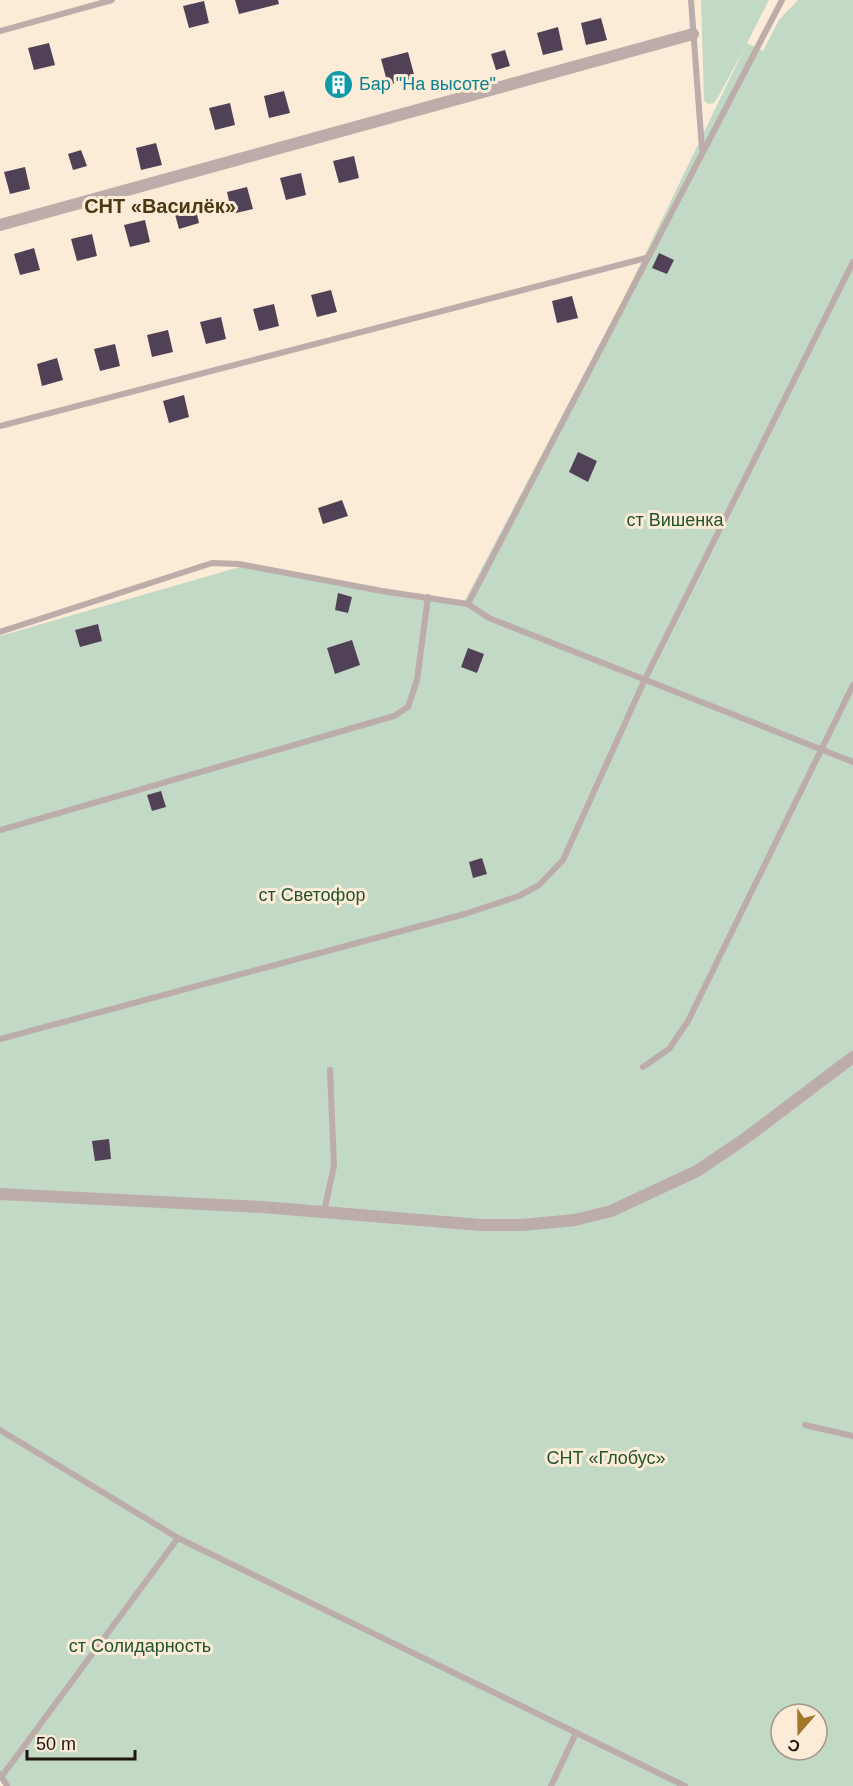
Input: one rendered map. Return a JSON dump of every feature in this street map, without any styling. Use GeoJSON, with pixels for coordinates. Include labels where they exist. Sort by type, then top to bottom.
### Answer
{"type":"FeatureCollection","features":[{"type":"Feature","properties":{"kind":"street"},"geometry":{"type":"LineString","coordinates":[[0,225],[693,34]]}},
{"type":"Feature","properties":{"kind":"street"},"geometry":{"type":"LineString","coordinates":[[0,1194],[324,1212],[481,1225],[522,1225],[574,1220],[611,1211],[697,1171],[853,1057]]}},
{"type":"Feature","properties":{"kind":"lane"},"geometry":{"type":"LineString","coordinates":[[0,31],[112,0]]}},
{"type":"Feature","properties":{"kind":"lane"},"geometry":{"type":"LineString","coordinates":[[691,0],[702,151]]}},
{"type":"Feature","properties":{"kind":"lane"},"geometry":{"type":"LineString","coordinates":[[468,604],[782,0]]}},
{"type":"Feature","properties":{"kind":"lane"},"geometry":{"type":"LineString","coordinates":[[0,426],[646,258]]}},
{"type":"Feature","properties":{"kind":"lane"},"geometry":{"type":"LineString","coordinates":[[0,1038],[465,914],[519,896],[539,885],[563,860],[645,680],[853,262]]}},
{"type":"Feature","properties":{"kind":"lane"},"geometry":{"type":"LineString","coordinates":[[0,632],[212,563],[239,564],[382,591],[468,604],[489,618],[853,762]]}},
{"type":"Feature","properties":{"kind":"lane"},"geometry":{"type":"LineString","coordinates":[[0,830],[394,716],[408,706],[417,680],[428,597]]}},
{"type":"Feature","properties":{"kind":"lane"},"geometry":{"type":"LineString","coordinates":[[643,1067],[669,1049],[688,1021],[853,685]]}},
{"type":"Feature","properties":{"kind":"lane"},"geometry":{"type":"LineString","coordinates":[[324,1212],[334,1166],[330,1070]]}},
{"type":"Feature","properties":{"kind":"lane"},"geometry":{"type":"LineString","coordinates":[[805,1425],[853,1436]]}},
{"type":"Feature","properties":{"kind":"lane"},"geometry":{"type":"LineString","coordinates":[[0,1430],[178,1538],[685,1786]]}},
{"type":"Feature","properties":{"kind":"lane"},"geometry":{"type":"LineString","coordinates":[[7,1786],[1,1775],[178,1538]]}},
{"type":"Feature","properties":{"kind":"lane"},"geometry":{"type":"LineString","coordinates":[[551,1786],[576,1733]]}},
{"type":"Feature","properties":{"kind":"green space"},"geometry":{"type":"Polygon","coordinates":[[[701,0],[769,0],[747,43],[763,51],[779,20],[798,0],[853,0],[853,1786],[5,1786],[0,1777],[0,636],[243,566],[463,604],[626,294],[745,47],[718,97],[714,103],[708,104],[704,100],[701,0]]]}},
{"type":"Feature","properties":{"kind":"building"},"geometry":{"type":"Polygon","coordinates":[[[235,0],[278,0],[279,4],[239,14],[235,0]]]}},
{"type":"Feature","properties":{"kind":"building"},"geometry":{"type":"Polygon","coordinates":[[[204,1],[209,23],[189,28],[183,6],[204,1]]]}},
{"type":"Feature","properties":{"kind":"building"},"geometry":{"type":"Polygon","coordinates":[[[601,18],[607,40],[586,45],[581,23],[601,18]]]}},
{"type":"Feature","properties":{"kind":"building"},"geometry":{"type":"Polygon","coordinates":[[[558,27],[563,50],[543,55],[537,33],[558,27]]]}},
{"type":"Feature","properties":{"kind":"building"},"geometry":{"type":"Polygon","coordinates":[[[49,43],[55,65],[34,70],[28,48],[49,43]]]}},
{"type":"Feature","properties":{"kind":"building"},"geometry":{"type":"Polygon","coordinates":[[[505,50],[510,66],[496,70],[491,54],[505,50]]]}},
{"type":"Feature","properties":{"kind":"building"},"geometry":{"type":"Polygon","coordinates":[[[408,52],[415,78],[388,85],[381,59],[408,52]]]}},
{"type":"Feature","properties":{"kind":"building"},"geometry":{"type":"Polygon","coordinates":[[[284,91],[290,113],[269,118],[264,96],[284,91]]]}},
{"type":"Feature","properties":{"kind":"building"},"geometry":{"type":"Polygon","coordinates":[[[230,103],[235,125],[215,130],[209,108],[230,103]]]}},
{"type":"Feature","properties":{"kind":"building"},"geometry":{"type":"Polygon","coordinates":[[[156,143],[162,165],[141,170],[136,148],[156,143]]]}},
{"type":"Feature","properties":{"kind":"building"},"geometry":{"type":"Polygon","coordinates":[[[81,150],[87,166],[73,170],[68,154],[81,150]]]}},
{"type":"Feature","properties":{"kind":"building"},"geometry":{"type":"Polygon","coordinates":[[[354,156],[359,178],[339,183],[333,161],[354,156]]]}},
{"type":"Feature","properties":{"kind":"building"},"geometry":{"type":"Polygon","coordinates":[[[25,167],[30,189],[10,194],[4,172],[25,167]]]}},
{"type":"Feature","properties":{"kind":"building"},"geometry":{"type":"Polygon","coordinates":[[[301,173],[306,195],[286,200],[280,178],[301,173]]]}},
{"type":"Feature","properties":{"kind":"building"},"geometry":{"type":"Polygon","coordinates":[[[247,187],[253,209],[232,214],[227,192],[247,187]]]}},
{"type":"Feature","properties":{"kind":"building"},"geometry":{"type":"Polygon","coordinates":[[[194,201],[199,223],[179,229],[173,207],[194,201]]]}},
{"type":"Feature","properties":{"kind":"building"},"geometry":{"type":"Polygon","coordinates":[[[145,220],[150,242],[130,247],[124,225],[145,220]]]}},
{"type":"Feature","properties":{"kind":"building"},"geometry":{"type":"Polygon","coordinates":[[[92,234],[97,256],[77,261],[71,239],[92,234]]]}},
{"type":"Feature","properties":{"kind":"building"},"geometry":{"type":"Polygon","coordinates":[[[34,248],[40,270],[20,275],[14,254],[34,248]]]}},
{"type":"Feature","properties":{"kind":"building"},"geometry":{"type":"Polygon","coordinates":[[[659,253],[674,260],[667,274],[652,268],[659,253]]]}},
{"type":"Feature","properties":{"kind":"building"},"geometry":{"type":"Polygon","coordinates":[[[331,290],[337,312],[317,317],[311,295],[331,290]]]}},
{"type":"Feature","properties":{"kind":"building"},"geometry":{"type":"Polygon","coordinates":[[[572,296],[578,318],[557,323],[552,301],[572,296]]]}},
{"type":"Feature","properties":{"kind":"building"},"geometry":{"type":"Polygon","coordinates":[[[274,304],[279,326],[259,331],[253,309],[274,304]]]}},
{"type":"Feature","properties":{"kind":"building"},"geometry":{"type":"Polygon","coordinates":[[[221,317],[226,339],[206,344],[200,322],[221,317]]]}},
{"type":"Feature","properties":{"kind":"building"},"geometry":{"type":"Polygon","coordinates":[[[168,330],[173,352],[152,357],[147,335],[168,330]]]}},
{"type":"Feature","properties":{"kind":"building"},"geometry":{"type":"Polygon","coordinates":[[[115,344],[120,366],[100,371],[94,349],[115,344]]]}},
{"type":"Feature","properties":{"kind":"building"},"geometry":{"type":"Polygon","coordinates":[[[57,358],[63,380],[42,386],[37,364],[57,358]]]}},
{"type":"Feature","properties":{"kind":"building"},"geometry":{"type":"Polygon","coordinates":[[[184,395],[189,417],[169,423],[163,401],[184,395]]]}},
{"type":"Feature","properties":{"kind":"building"},"geometry":{"type":"Polygon","coordinates":[[[578,452],[597,461],[588,482],[569,472],[578,452]]]}},
{"type":"Feature","properties":{"kind":"building"},"geometry":{"type":"Polygon","coordinates":[[[342,500],[348,516],[323,524],[318,508],[342,500]]]}},
{"type":"Feature","properties":{"kind":"building"},"geometry":{"type":"Polygon","coordinates":[[[338,593],[352,597],[348,613],[335,610],[338,593]]]}},
{"type":"Feature","properties":{"kind":"building"},"geometry":{"type":"Polygon","coordinates":[[[98,624],[102,641],[80,647],[75,630],[98,624]]]}},
{"type":"Feature","properties":{"kind":"building"},"geometry":{"type":"Polygon","coordinates":[[[352,640],[360,665],[335,674],[327,648],[352,640]]]}},
{"type":"Feature","properties":{"kind":"building"},"geometry":{"type":"Polygon","coordinates":[[[468,648],[484,654],[477,673],[461,667],[468,648]]]}},
{"type":"Feature","properties":{"kind":"building"},"geometry":{"type":"Polygon","coordinates":[[[161,791],[166,807],[152,811],[147,795],[161,791]]]}},
{"type":"Feature","properties":{"kind":"building"},"geometry":{"type":"Polygon","coordinates":[[[482,858],[487,874],[473,878],[469,862],[482,858]]]}},
{"type":"Feature","properties":{"kind":"building"},"geometry":{"type":"Polygon","coordinates":[[[109,1139],[111,1159],[95,1161],[92,1141],[109,1139]]]}},
{"type":"Feature","properties":{"kind":"place","name":"Бар \"На высоте\""},"geometry":{"type":"Point","coordinates":[338,84]}},
{"type":"Feature","properties":{"kind":"district","name":"СНТ «Василёк»"},"geometry":{"type":"Point","coordinates":[160,206]}},
{"type":"Feature","properties":{"kind":"park label","name":"ст Вишенка"},"geometry":{"type":"Point","coordinates":[675,520]}},
{"type":"Feature","properties":{"kind":"park label","name":"ст Светофор"},"geometry":{"type":"Point","coordinates":[312,895]}},
{"type":"Feature","properties":{"kind":"park label","name":"СНТ «Глобус»"},"geometry":{"type":"Point","coordinates":[606,1458]}},
{"type":"Feature","properties":{"kind":"park label","name":"ст Солидарность"},"geometry":{"type":"Point","coordinates":[140,1646]}}]}
